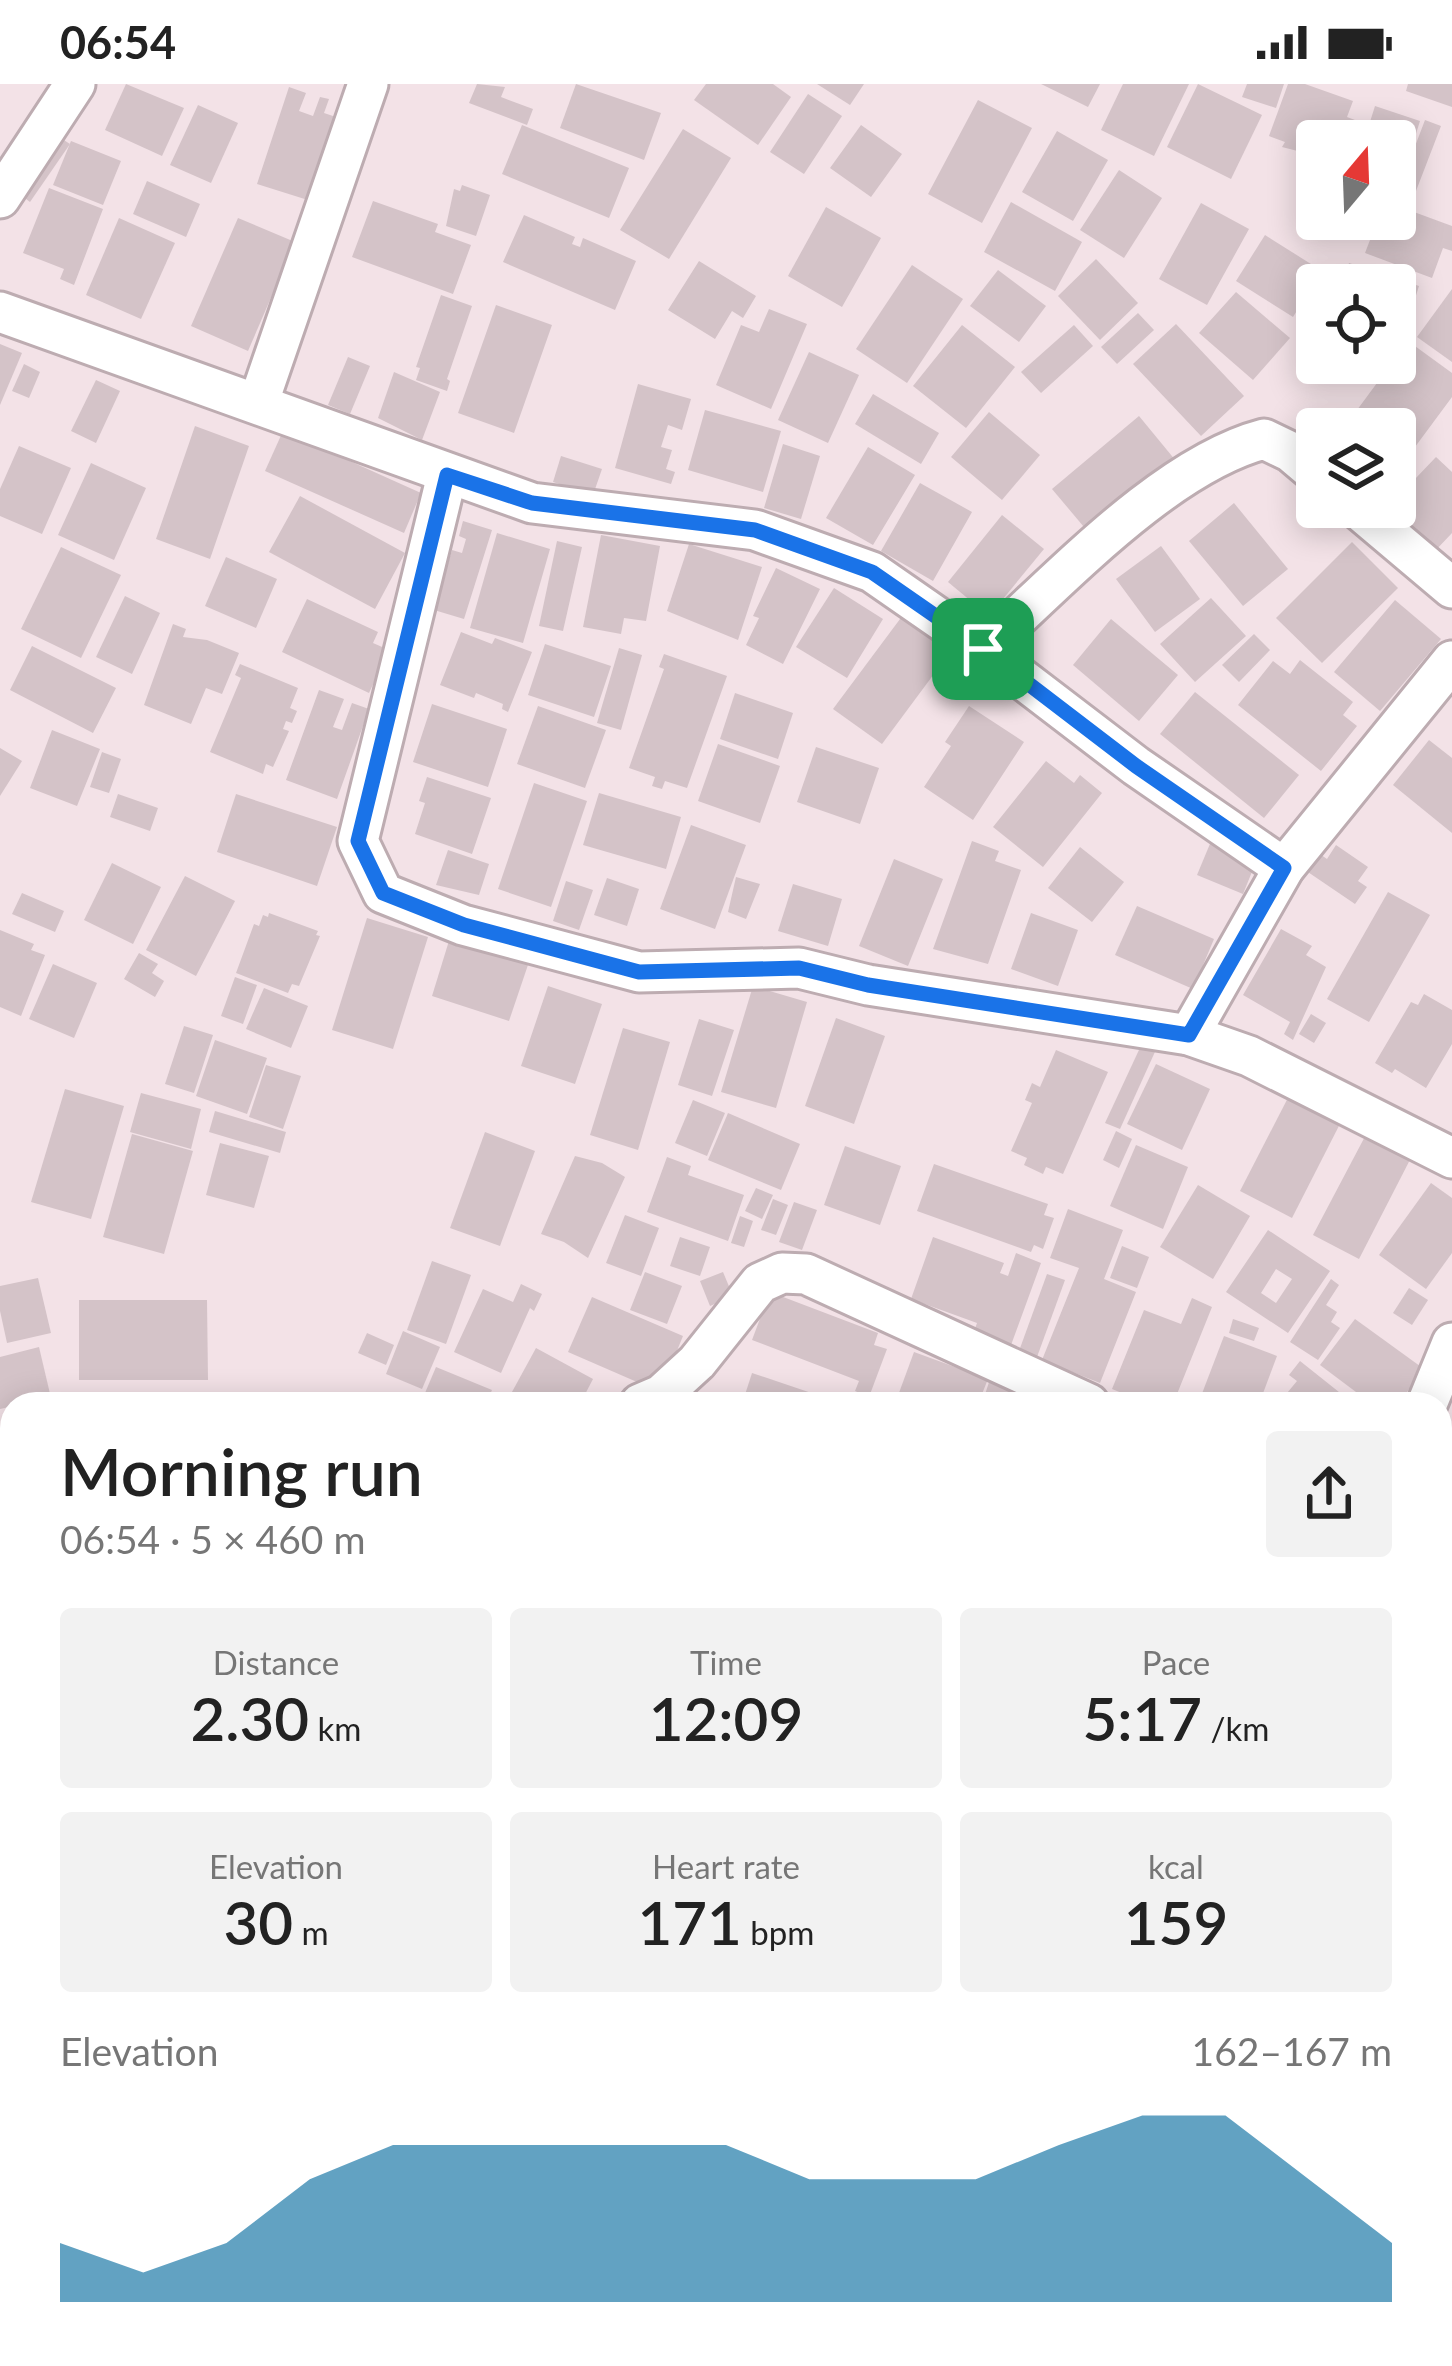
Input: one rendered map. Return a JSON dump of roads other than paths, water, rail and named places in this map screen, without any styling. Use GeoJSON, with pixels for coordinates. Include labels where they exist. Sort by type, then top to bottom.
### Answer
{"type":"FeatureCollection","features":[{"type":"Feature","properties":{"kind":"street"},"geometry":{"type":"LineString","coordinates":[[0,198],[74,84]]}},
{"type":"Feature","properties":{"kind":"street"},"geometry":{"type":"LineString","coordinates":[[258,404],[368,84]]}},
{"type":"Feature","properties":{"kind":"street"},"geometry":{"type":"LineString","coordinates":[[0,312],[532,503],[755,530],[872,572],[1284,868]]}},
{"type":"Feature","properties":{"kind":"street"},"geometry":{"type":"LineString","coordinates":[[983,649],[1141,505],[1239,445],[1264,439],[1296,456]]}},
{"type":"Feature","properties":{"kind":"street"},"geometry":{"type":"LineString","coordinates":[[447,475],[358,841],[383,893],[464,925],[639,972],[799,968],[868,985],[1189,1035],[1249,1056],[1452,1158]]}},
{"type":"Feature","properties":{"kind":"street"},"geometry":{"type":"LineString","coordinates":[[1381,528],[1452,588]]}},
{"type":"Feature","properties":{"kind":"street"},"geometry":{"type":"LineString","coordinates":[[1189,1035],[1284,868],[1452,661]]}},
{"type":"Feature","properties":{"kind":"street"},"geometry":{"type":"LineString","coordinates":[[665,1392],[698,1363],[760,1283],[782,1273],[806,1274],[1063,1392]]}},
{"type":"Feature","properties":{"kind":"street"},"geometry":{"type":"LineString","coordinates":[[1431,1392],[1452,1342]]}}]}
